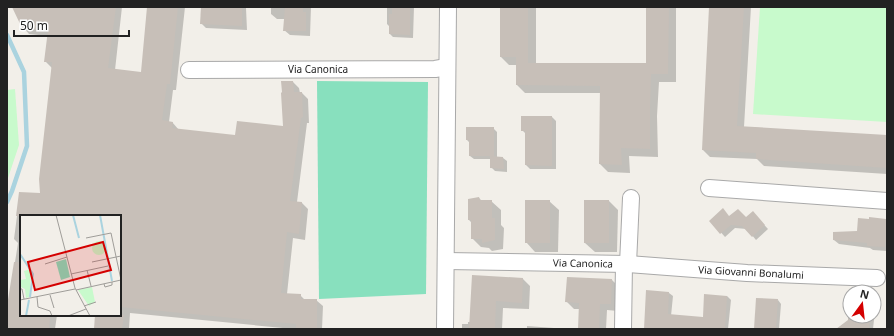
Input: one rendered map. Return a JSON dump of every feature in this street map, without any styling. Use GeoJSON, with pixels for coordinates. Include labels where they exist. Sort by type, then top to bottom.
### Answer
{"type":"FeatureCollection","features":[{"type":"Feature","properties":{"kind":"street"},"geometry":{"type":"LineString","coordinates":[[445,329],[448,7]]}},
{"type":"Feature","properties":{"kind":"street","name":"Via Canonica"},"geometry":{"type":"LineString","coordinates":[[189,70],[435,69],[447,67]]}},
{"type":"Feature","properties":{"kind":"street"},"geometry":{"type":"LineString","coordinates":[[709,188],[887,201]]}},
{"type":"Feature","properties":{"kind":"street"},"geometry":{"type":"LineString","coordinates":[[623,329],[631,198]]}},
{"type":"Feature","properties":{"kind":"street","name":"Via Canonica"},"geometry":{"type":"LineString","coordinates":[[446,260],[626,264]]}},
{"type":"Feature","properties":{"kind":"street","name":"Via Giovanni Bonalumi"},"geometry":{"type":"LineString","coordinates":[[626,264],[747,273],[877,278]]}},
{"type":"Feature","properties":{"kind":"green space"},"geometry":{"type":"Polygon","coordinates":[[[760,7],[887,7],[887,122],[753,114],[760,7]]]}},
{"type":"Feature","properties":{"kind":"green space"},"geometry":{"type":"Polygon","coordinates":[[[317,81],[428,82],[426,294],[319,299],[317,81]]]}},
{"type":"Feature","properties":{"kind":"green space"},"geometry":{"type":"Polygon","coordinates":[[[15,89],[19,145],[7,181],[7,90],[15,89]]]}},
{"type":"Feature","properties":{"kind":"building"},"geometry":{"type":"Polygon","coordinates":[[[12,7],[116,7],[108,68],[141,72],[147,7],[178,7],[170,84],[167,84],[162,120],[173,122],[172,128],[235,135],[237,121],[283,126],[281,81],[293,81],[294,92],[302,92],[303,117],[301,118],[290,201],[302,202],[299,234],[287,232],[281,293],[301,294],[301,299],[317,299],[317,329],[296,329],[296,324],[121,307],[121,215],[16,216],[19,192],[40,193],[39,179],[52,62],[44,62],[48,30],[22,28],[12,7]]]}},
{"type":"Feature","properties":{"kind":"building"},"geometry":{"type":"Polygon","coordinates":[[[201,7],[242,7],[242,26],[200,24],[201,7]]]}},
{"type":"Feature","properties":{"kind":"building"},"geometry":{"type":"Polygon","coordinates":[[[285,7],[303,7],[303,12],[306,12],[306,31],[283,31],[285,7]]]}},
{"type":"Feature","properties":{"kind":"building"},"geometry":{"type":"Polygon","coordinates":[[[392,7],[410,7],[410,35],[389,34],[389,14],[392,14],[392,7]]]}},
{"type":"Feature","properties":{"kind":"building"},"geometry":{"type":"Polygon","coordinates":[[[500,7],[528,7],[528,63],[646,63],[646,7],[669,7],[668,74],[651,74],[650,149],[621,148],[622,165],[599,164],[600,86],[516,85],[516,57],[500,57],[500,7]]]}},
{"type":"Feature","properties":{"kind":"building"},"geometry":{"type":"Polygon","coordinates":[[[709,7],[744,7],[737,126],[887,135],[887,168],[756,159],[756,153],[702,150],[709,7]]]}},
{"type":"Feature","properties":{"kind":"building"},"geometry":{"type":"Polygon","coordinates":[[[521,116],[552,116],[552,166],[525,165],[525,131],[521,131],[521,116]]]}},
{"type":"Feature","properties":{"kind":"building"},"geometry":{"type":"Polygon","coordinates":[[[466,127],[494,127],[494,156],[469,156],[469,140],[466,140],[466,127]]]}},
{"type":"Feature","properties":{"kind":"building"},"geometry":{"type":"Polygon","coordinates":[[[490,156],[503,157],[504,169],[490,168],[490,156]]]}},
{"type":"Feature","properties":{"kind":"building"},"geometry":{"type":"Polygon","coordinates":[[[479,197],[480,200],[492,200],[492,218],[495,218],[495,240],[482,243],[482,239],[471,239],[471,220],[468,220],[468,199],[479,197]]]}},
{"type":"Feature","properties":{"kind":"building"},"geometry":{"type":"Polygon","coordinates":[[[525,200],[550,200],[550,243],[525,243],[525,200]]]}},
{"type":"Feature","properties":{"kind":"building"},"geometry":{"type":"Polygon","coordinates":[[[584,200],[609,200],[609,243],[584,243],[584,200]]]}},
{"type":"Feature","properties":{"kind":"building"},"geometry":{"type":"Polygon","coordinates":[[[723,208],[729,216],[738,209],[746,217],[753,211],[765,225],[752,237],[742,226],[731,225],[720,234],[709,221],[723,208]]]}},
{"type":"Feature","properties":{"kind":"building"},"geometry":{"type":"Polygon","coordinates":[[[869,217],[886,219],[887,238],[885,247],[867,246],[867,243],[833,240],[833,232],[857,231],[858,218],[869,219],[869,217]]]}},
{"type":"Feature","properties":{"kind":"building"},"geometry":{"type":"Polygon","coordinates":[[[14,262],[20,262],[20,316],[50,316],[49,329],[7,329],[7,306],[14,262]]]}},
{"type":"Feature","properties":{"kind":"building"},"geometry":{"type":"Polygon","coordinates":[[[472,275],[523,278],[522,303],[496,301],[495,329],[469,329],[472,275]]]}},
{"type":"Feature","properties":{"kind":"building"},"geometry":{"type":"Polygon","coordinates":[[[567,277],[612,279],[611,304],[600,304],[599,329],[578,329],[579,303],[565,302],[567,277]]]}},
{"type":"Feature","properties":{"kind":"building"},"geometry":{"type":"Polygon","coordinates":[[[646,290],[669,292],[668,314],[703,317],[704,294],[727,296],[725,329],[644,329],[646,290]]]}},
{"type":"Feature","properties":{"kind":"building"},"geometry":{"type":"Polygon","coordinates":[[[756,298],[778,299],[776,329],[754,329],[756,298]]]}},
{"type":"Feature","properties":{"kind":"building"},"geometry":{"type":"Polygon","coordinates":[[[124,315],[122,329],[94,329],[95,316],[124,315]]]}},
{"type":"Feature","properties":{"kind":"building"},"geometry":{"type":"Polygon","coordinates":[[[843,324],[869,324],[869,329],[836,329],[843,324]]]}},
{"type":"Feature","properties":{"kind":"waterway"},"geometry":{"type":"LineString","coordinates":[[7,35],[24,72],[27,146],[7,202]]}}]}
